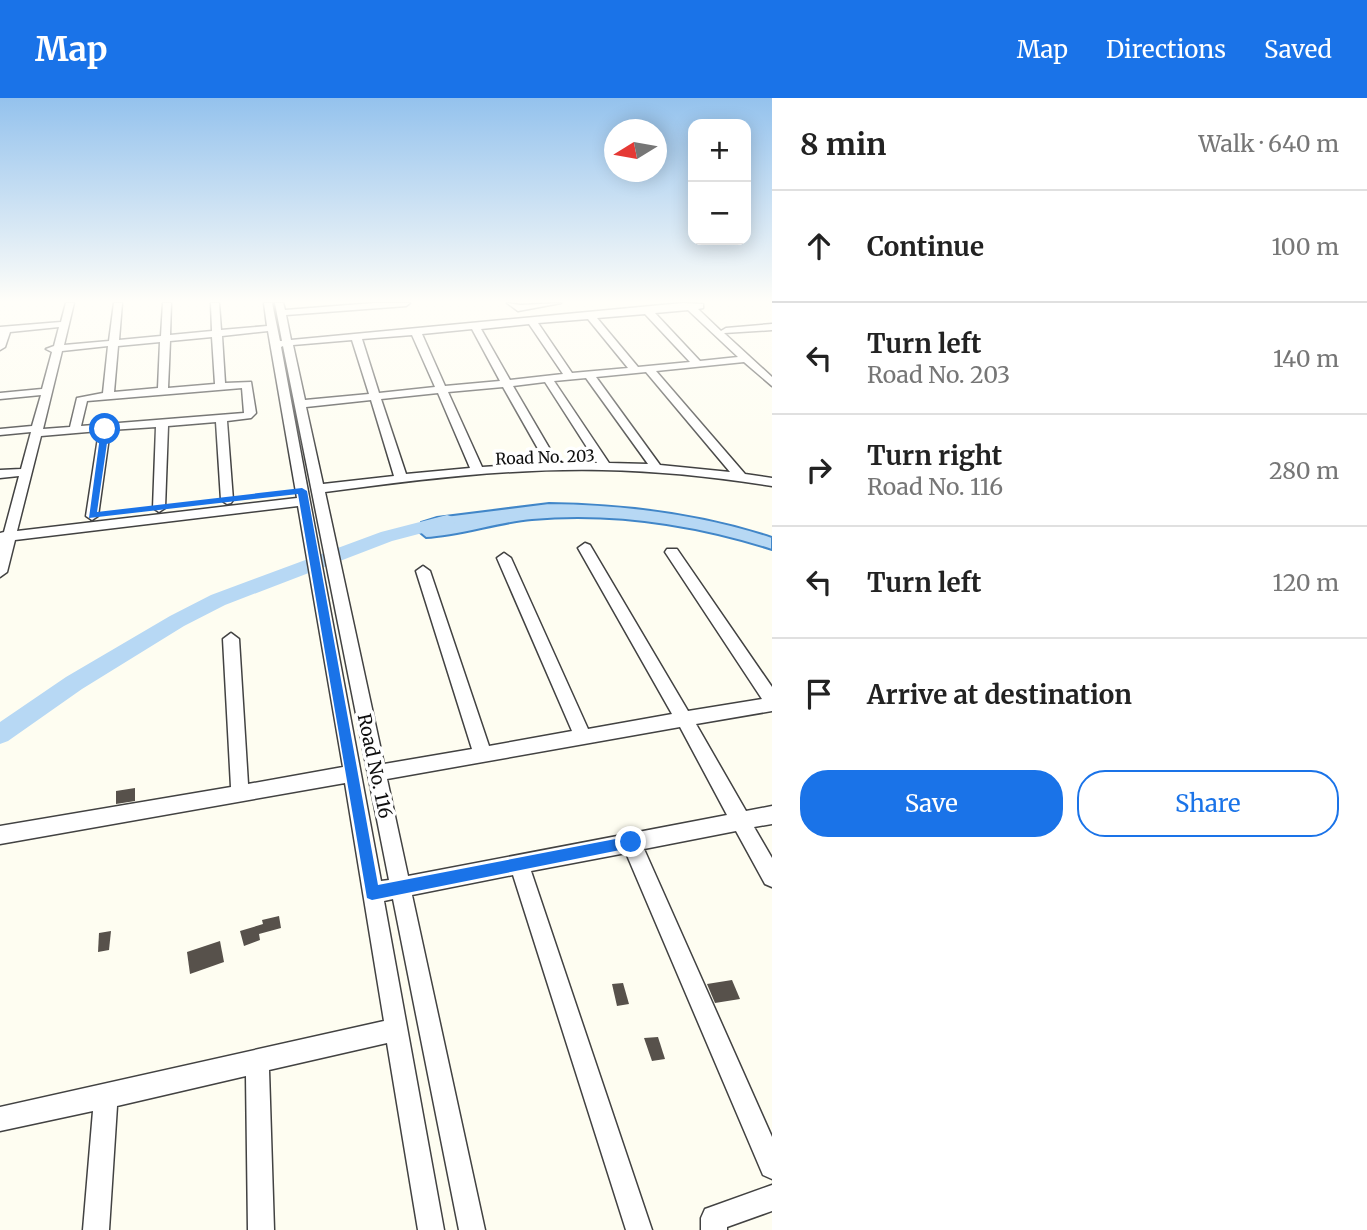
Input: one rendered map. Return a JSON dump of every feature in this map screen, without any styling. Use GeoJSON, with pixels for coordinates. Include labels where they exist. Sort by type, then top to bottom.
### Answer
{"type":"FeatureCollection","features":[{"type":"Feature","properties":{"kind":"street"},"geometry":{"type":"LineString","coordinates":[[0,572],[4,530],[19,472],[34,431],[40,392],[53,356]]}},
{"type":"Feature","properties":{"kind":"street"},"geometry":{"type":"LineString","coordinates":[[4,530],[53,356]]}},
{"type":"Feature","properties":{"kind":"street"},"geometry":{"type":"LineString","coordinates":[[107,396],[111,356]]}},
{"type":"Feature","properties":{"kind":"street"},"geometry":{"type":"LineString","coordinates":[[163,390],[165,356]]}},
{"type":"Feature","properties":{"kind":"street"},"geometry":{"type":"LineString","coordinates":[[217,356],[220,385]]}},
{"type":"Feature","properties":{"kind":"street","name":"Road No. 116"},"geometry":{"type":"LineString","coordinates":[[282,356],[310,537],[329,588],[378,773],[472,1230]]}},
{"type":"Feature","properties":{"kind":"street","name":"Road No. 116"},"geometry":{"type":"LineString","coordinates":[[284,356],[300,404],[326,531],[329,588],[351,774],[431,1230]]}},
{"type":"Feature","properties":{"kind":"street"},"geometry":{"type":"LineString","coordinates":[[361,356],[401,478]]}},
{"type":"Feature","properties":{"kind":"street"},"geometry":{"type":"LineString","coordinates":[[426,356],[477,470]]}},
{"type":"Feature","properties":{"kind":"street"},"geometry":{"type":"LineString","coordinates":[[492,356],[554,465]]}},
{"type":"Feature","properties":{"kind":"street"},"geometry":{"type":"LineString","coordinates":[[557,356],[569,376]]}},
{"type":"Feature","properties":{"kind":"street"},"geometry":{"type":"LineString","coordinates":[[623,356],[634,369]]}},
{"type":"Feature","properties":{"kind":"street"},"geometry":{"type":"LineString","coordinates":[[690,356],[697,363]]}},
{"type":"Feature","properties":{"kind":"street"},"geometry":{"type":"LineString","coordinates":[[743,356],[772,383]]}},
{"type":"Feature","properties":{"kind":"street"},"geometry":{"type":"LineString","coordinates":[[754,356],[771,371]]}},
{"type":"Feature","properties":{"kind":"street"},"geometry":{"type":"LineString","coordinates":[[300,404],[746,359]]}},
{"type":"Feature","properties":{"kind":"street"},"geometry":{"type":"LineString","coordinates":[[648,368],[740,476]]}},
{"type":"Feature","properties":{"kind":"street"},"geometry":{"type":"LineString","coordinates":[[589,374],[655,466]]}},
{"type":"Feature","properties":{"kind":"street"},"geometry":{"type":"LineString","coordinates":[[547,378],[604,464]]}},
{"type":"Feature","properties":{"kind":"street"},"geometry":{"type":"LineString","coordinates":[[0,432],[77,431],[247,416],[250,413],[247,384],[82,399],[75,429]]}},
{"type":"Feature","properties":{"kind":"street"},"geometry":{"type":"LineString","coordinates":[[0,396],[40,392]]}},
{"type":"Feature","properties":{"kind":"street"},"geometry":{"type":"LineString","coordinates":[[221,418],[227,500]]}},
{"type":"Feature","properties":{"kind":"street"},"geometry":{"type":"LineString","coordinates":[[159,508],[162,424]]}},
{"type":"Feature","properties":{"kind":"street"},"geometry":{"type":"LineString","coordinates":[[92,516],[105,429]]}},
{"type":"Feature","properties":{"kind":"street"},"geometry":{"type":"LineString","coordinates":[[318,494],[401,478],[554,465],[655,466],[772,482]]}},
{"type":"Feature","properties":{"kind":"street"},"geometry":{"type":"LineString","coordinates":[[0,474],[19,472]]}},
{"type":"Feature","properties":{"kind":"street","name":"Road No. 203"},"geometry":{"type":"LineString","coordinates":[[318,494],[565,472],[706,478],[772,488]]}},
{"type":"Feature","properties":{"kind":"street"},"geometry":{"type":"LineString","coordinates":[[4,530],[92,516],[227,500],[303,496]]}},
{"type":"Feature","properties":{"kind":"street"},"geometry":{"type":"LineString","coordinates":[[4,530],[303,496]]}},
{"type":"Feature","properties":{"kind":"street"},"geometry":{"type":"LineString","coordinates":[[585,548],[772,877]]}},
{"type":"Feature","properties":{"kind":"street"},"geometry":{"type":"LineString","coordinates":[[378,773],[772,702],[672,552]]}},
{"type":"Feature","properties":{"kind":"street"},"geometry":{"type":"LineString","coordinates":[[504,558],[583,737]]}},
{"type":"Feature","properties":{"kind":"street"},"geometry":{"type":"LineString","coordinates":[[423,571],[483,755]]}},
{"type":"Feature","properties":{"kind":"street"},"geometry":{"type":"LineString","coordinates":[[231,639],[240,794]]}},
{"type":"Feature","properties":{"kind":"street"},"geometry":{"type":"LineString","coordinates":[[0,835],[351,774]]}},
{"type":"Feature","properties":{"kind":"street"},"geometry":{"type":"LineString","coordinates":[[372,893],[772,815]]}},
{"type":"Feature","properties":{"kind":"street"},"geometry":{"type":"LineString","coordinates":[[631,842],[772,1166]]}},
{"type":"Feature","properties":{"kind":"street"},"geometry":{"type":"LineString","coordinates":[[519,864],[639,1230]]}},
{"type":"Feature","properties":{"kind":"street"},"geometry":{"type":"LineString","coordinates":[[0,1119],[106,1098],[257,1060],[397,1030]]}},
{"type":"Feature","properties":{"kind":"street"},"geometry":{"type":"LineString","coordinates":[[257,1060],[261,1230]]}},
{"type":"Feature","properties":{"kind":"street"},"geometry":{"type":"LineString","coordinates":[[96,1230],[106,1098]]}},
{"type":"Feature","properties":{"kind":"street"},"geometry":{"type":"LineString","coordinates":[[714,1230],[714,1218],[772,1198]]}},
{"type":"Feature","properties":{"kind":"water"},"geometry":{"type":"Polygon","coordinates":[[[549,503],[606,505],[690,516],[772,537],[772,550],[684,528],[593,518],[532,520],[426,538],[420,533],[421,522],[437,517],[549,503]]]}},
{"type":"Feature","properties":{"kind":"building"},"geometry":{"type":"Polygon","coordinates":[[[135,788],[135,801],[116,804],[116,791],[135,788]]]}},
{"type":"Feature","properties":{"kind":"building"},"geometry":{"type":"Polygon","coordinates":[[[279,916],[281,928],[259,934],[260,940],[244,946],[240,931],[263,924],[262,920],[279,916]]]}},
{"type":"Feature","properties":{"kind":"building"},"geometry":{"type":"Polygon","coordinates":[[[111,931],[109,950],[98,952],[99,933],[111,931]]]}},
{"type":"Feature","properties":{"kind":"building"},"geometry":{"type":"Polygon","coordinates":[[[220,941],[224,962],[190,974],[187,952],[220,941]]]}},
{"type":"Feature","properties":{"kind":"building"},"geometry":{"type":"Polygon","coordinates":[[[732,980],[740,999],[715,1003],[707,984],[732,980]]]}},
{"type":"Feature","properties":{"kind":"building"},"geometry":{"type":"Polygon","coordinates":[[[623,983],[629,1004],[617,1006],[612,984],[623,983]]]}},
{"type":"Feature","properties":{"kind":"building"},"geometry":{"type":"Polygon","coordinates":[[[658,1037],[665,1059],[652,1061],[644,1038],[658,1037]]]}},
{"type":"Feature","properties":{"kind":"waterway"},"geometry":{"type":"LineString","coordinates":[[0,734],[74,683],[177,621],[218,600],[387,536],[447,521]]}},
{"type":"Feature","properties":{"kind":"route"},"geometry":{"type":"LineString","coordinates":[[105,429],[92,516],[302,491],[372,893],[631,842]]}}]}
